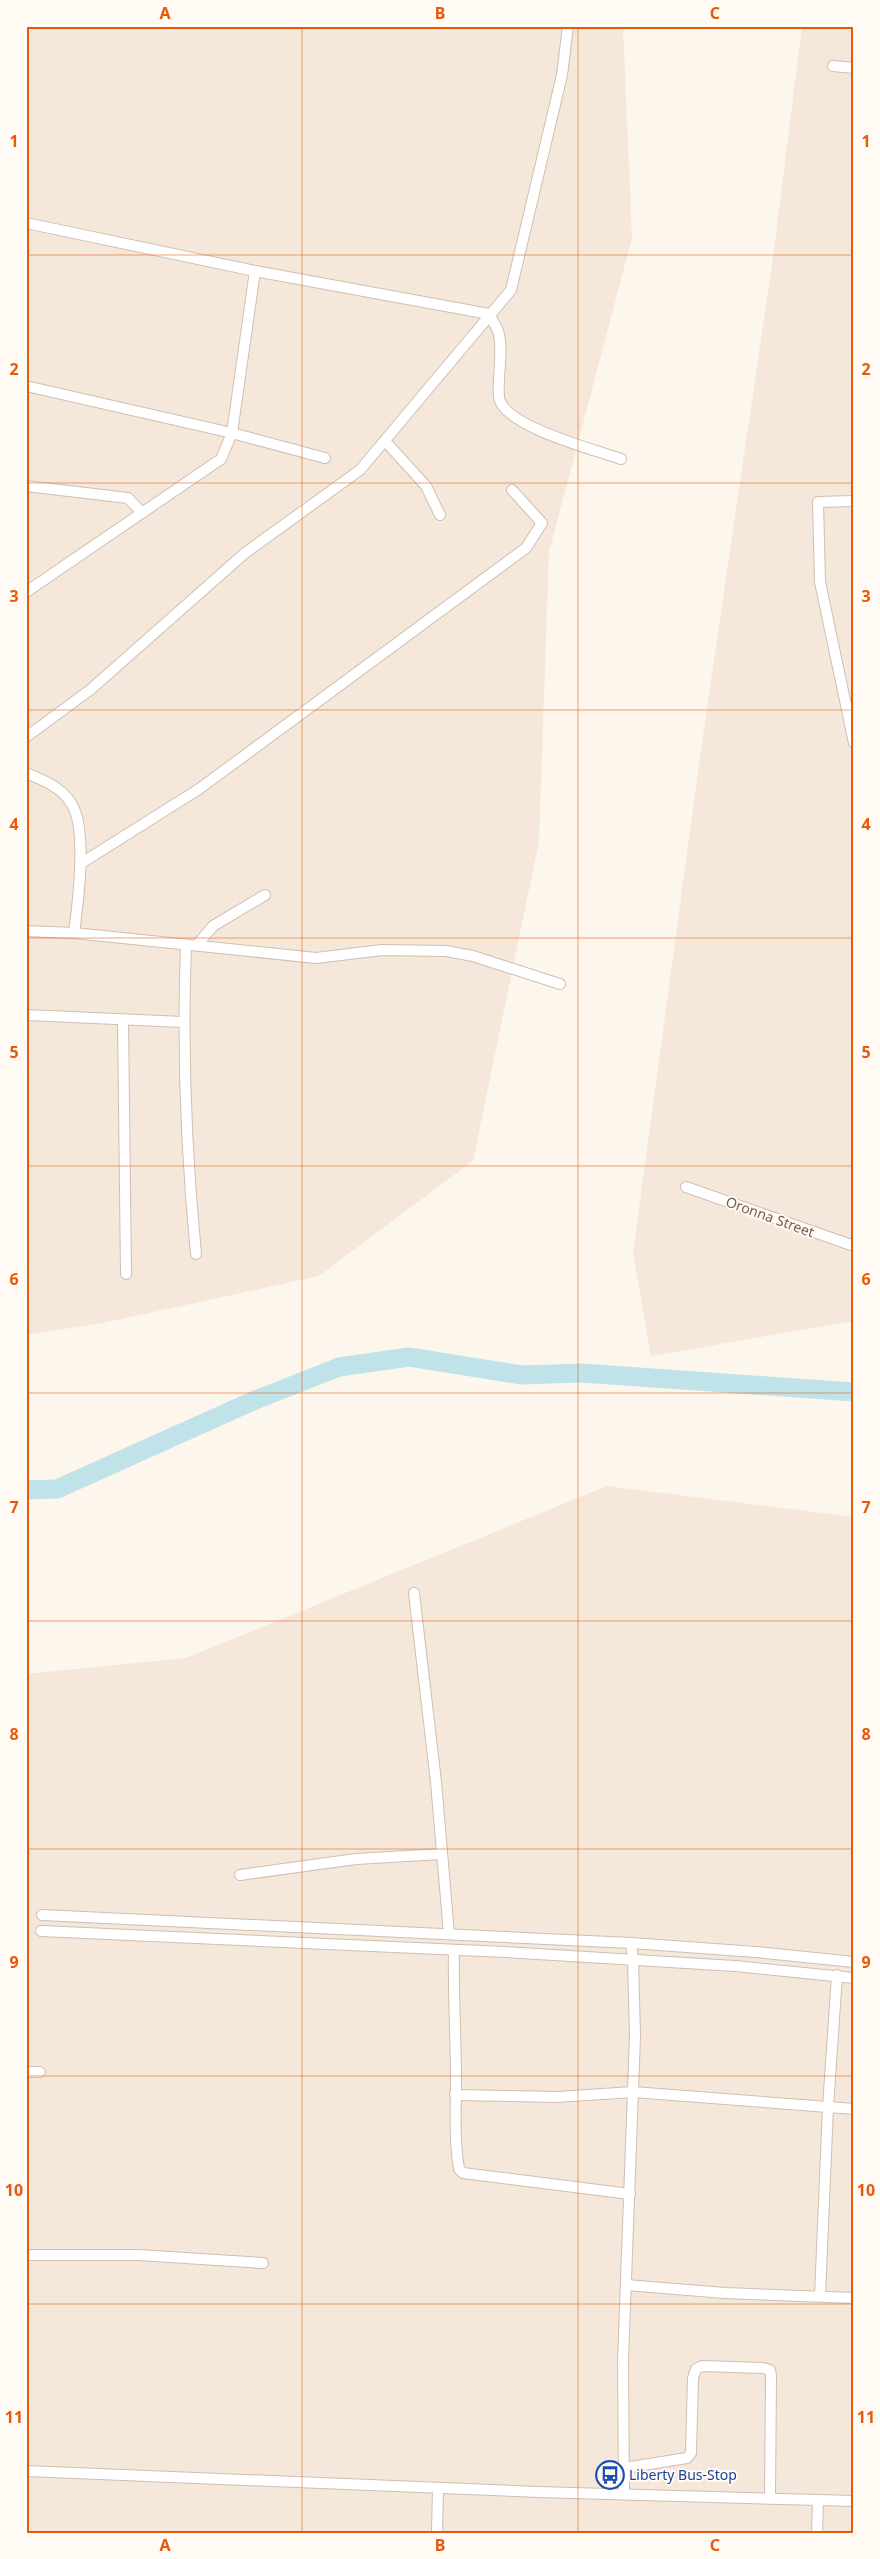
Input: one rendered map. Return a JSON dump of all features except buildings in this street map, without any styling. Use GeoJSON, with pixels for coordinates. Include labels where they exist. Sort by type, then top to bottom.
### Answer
{"type":"FeatureCollection","features":[{"type":"Feature","properties":{"kind":"street"},"geometry":{"type":"LineString","coordinates":[[26,736],[90,690],[245,553],[360,470],[511,290],[562,75],[568,26]]}},
{"type":"Feature","properties":{"kind":"street"},"geometry":{"type":"LineString","coordinates":[[834,66],[854,68]]}},
{"type":"Feature","properties":{"kind":"street"},"geometry":{"type":"LineString","coordinates":[[26,222],[255,271],[489,314]]}},
{"type":"Feature","properties":{"kind":"street"},"geometry":{"type":"LineString","coordinates":[[26,592],[221,459],[232,433],[255,271]]}},
{"type":"Feature","properties":{"kind":"street"},"geometry":{"type":"LineString","coordinates":[[489,314],[498,333],[499,399],[506,410],[524,423],[557,438],[575,442],[622,460]]}},
{"type":"Feature","properties":{"kind":"street"},"geometry":{"type":"LineString","coordinates":[[26,386],[232,433],[325,458]]}},
{"type":"Feature","properties":{"kind":"street"},"geometry":{"type":"LineString","coordinates":[[385,441],[426,486],[440,515]]}},
{"type":"Feature","properties":{"kind":"street"},"geometry":{"type":"LineString","coordinates":[[26,486],[128,498],[141,512]]}},
{"type":"Feature","properties":{"kind":"street"},"geometry":{"type":"LineString","coordinates":[[80,864],[199,789],[526,548],[542,523],[512,490]]}},
{"type":"Feature","properties":{"kind":"street"},"geometry":{"type":"LineString","coordinates":[[854,500],[818,502],[820,582],[854,743]]}},
{"type":"Feature","properties":{"kind":"street"},"geometry":{"type":"LineString","coordinates":[[26,773],[50,784],[70,802],[77,813],[80,864],[74,933]]}},
{"type":"Feature","properties":{"kind":"street"},"geometry":{"type":"LineString","coordinates":[[196,1254],[186,1139],[183,1022],[191,945],[213,926],[265,895]]}},
{"type":"Feature","properties":{"kind":"street"},"geometry":{"type":"LineString","coordinates":[[26,931],[74,933],[316,958],[382,950],[446,951],[473,956],[560,984]]}},
{"type":"Feature","properties":{"kind":"street"},"geometry":{"type":"LineString","coordinates":[[26,1015],[183,1022]]}},
{"type":"Feature","properties":{"kind":"street"},"geometry":{"type":"LineString","coordinates":[[123,1020],[126,1274]]}},
{"type":"Feature","properties":{"kind":"street","name":"Oronna Street"},"geometry":{"type":"LineString","coordinates":[[686,1187],[854,1246]]}},
{"type":"Feature","properties":{"kind":"street"},"geometry":{"type":"LineString","coordinates":[[414,1593],[436,1782],[449,1934]]}},
{"type":"Feature","properties":{"kind":"street"},"geometry":{"type":"LineString","coordinates":[[240,1875],[356,1859],[441,1854]]}},
{"type":"Feature","properties":{"kind":"street"},"geometry":{"type":"LineString","coordinates":[[42,1915],[631,1943],[756,1952],[854,1962]]}},
{"type":"Feature","properties":{"kind":"street"},"geometry":{"type":"LineString","coordinates":[[42,1931],[633,1959],[837,1975],[854,1978]]}},
{"type":"Feature","properties":{"kind":"street"},"geometry":{"type":"LineString","coordinates":[[624,2493],[623,2361],[633,2092],[633,1959],[631,1943]]}},
{"type":"Feature","properties":{"kind":"street"},"geometry":{"type":"LineString","coordinates":[[454,1950],[454,2118],[459,2170],[463,2173],[630,2194]]}},
{"type":"Feature","properties":{"kind":"street"},"geometry":{"type":"LineString","coordinates":[[820,2296],[828,2107],[837,1975]]}},
{"type":"Feature","properties":{"kind":"street"},"geometry":{"type":"LineString","coordinates":[[26,2072],[40,2072]]}},
{"type":"Feature","properties":{"kind":"street"},"geometry":{"type":"LineString","coordinates":[[455,2095],[557,2097],[633,2092],[854,2109]]}},
{"type":"Feature","properties":{"kind":"street"},"geometry":{"type":"LineString","coordinates":[[26,2255],[138,2255],[263,2263]]}},
{"type":"Feature","properties":{"kind":"street"},"geometry":{"type":"LineString","coordinates":[[626,2285],[725,2293],[854,2298]]}},
{"type":"Feature","properties":{"kind":"street"},"geometry":{"type":"LineString","coordinates":[[624,2468],[688,2458],[690,2453],[693,2378],[696,2369],[702,2366],[763,2368],[770,2370],[771,2376],[770,2497]]}},
{"type":"Feature","properties":{"kind":"street"},"geometry":{"type":"LineString","coordinates":[[26,2471],[438,2488],[854,2501]]}},
{"type":"Feature","properties":{"kind":"street"},"geometry":{"type":"LineString","coordinates":[[437,2533],[438,2488]]}},
{"type":"Feature","properties":{"kind":"street"},"geometry":{"type":"LineString","coordinates":[[817,2533],[818,2501]]}},
{"type":"Feature","properties":{"kind":"shaded area"},"geometry":{"type":"Polygon","coordinates":[[[26,26],[623,26],[632,238],[549,552],[539,841],[473,1161],[319,1276],[103,1323],[26,1335],[26,26]]]}},
{"type":"Feature","properties":{"kind":"shaded area"},"geometry":{"type":"Polygon","coordinates":[[[802,26],[854,26],[854,1321],[651,1356],[633,1253],[702,742],[774,250],[802,26]]]}},
{"type":"Feature","properties":{"kind":"shaded area"},"geometry":{"type":"Polygon","coordinates":[[[607,1486],[854,1517],[854,2533],[26,2533],[26,1674],[186,1658],[607,1486]]]}},
{"type":"Feature","properties":{"kind":"waterway"},"geometry":{"type":"LineString","coordinates":[[26,1490],[57,1489],[253,1401],[339,1367],[409,1357],[522,1375],[582,1373],[854,1392]]}},
{"type":"Feature","properties":{"kind":"place","name":"Liberty Bus-Stop"},"geometry":{"type":"Point","coordinates":[610,2475]}}]}
